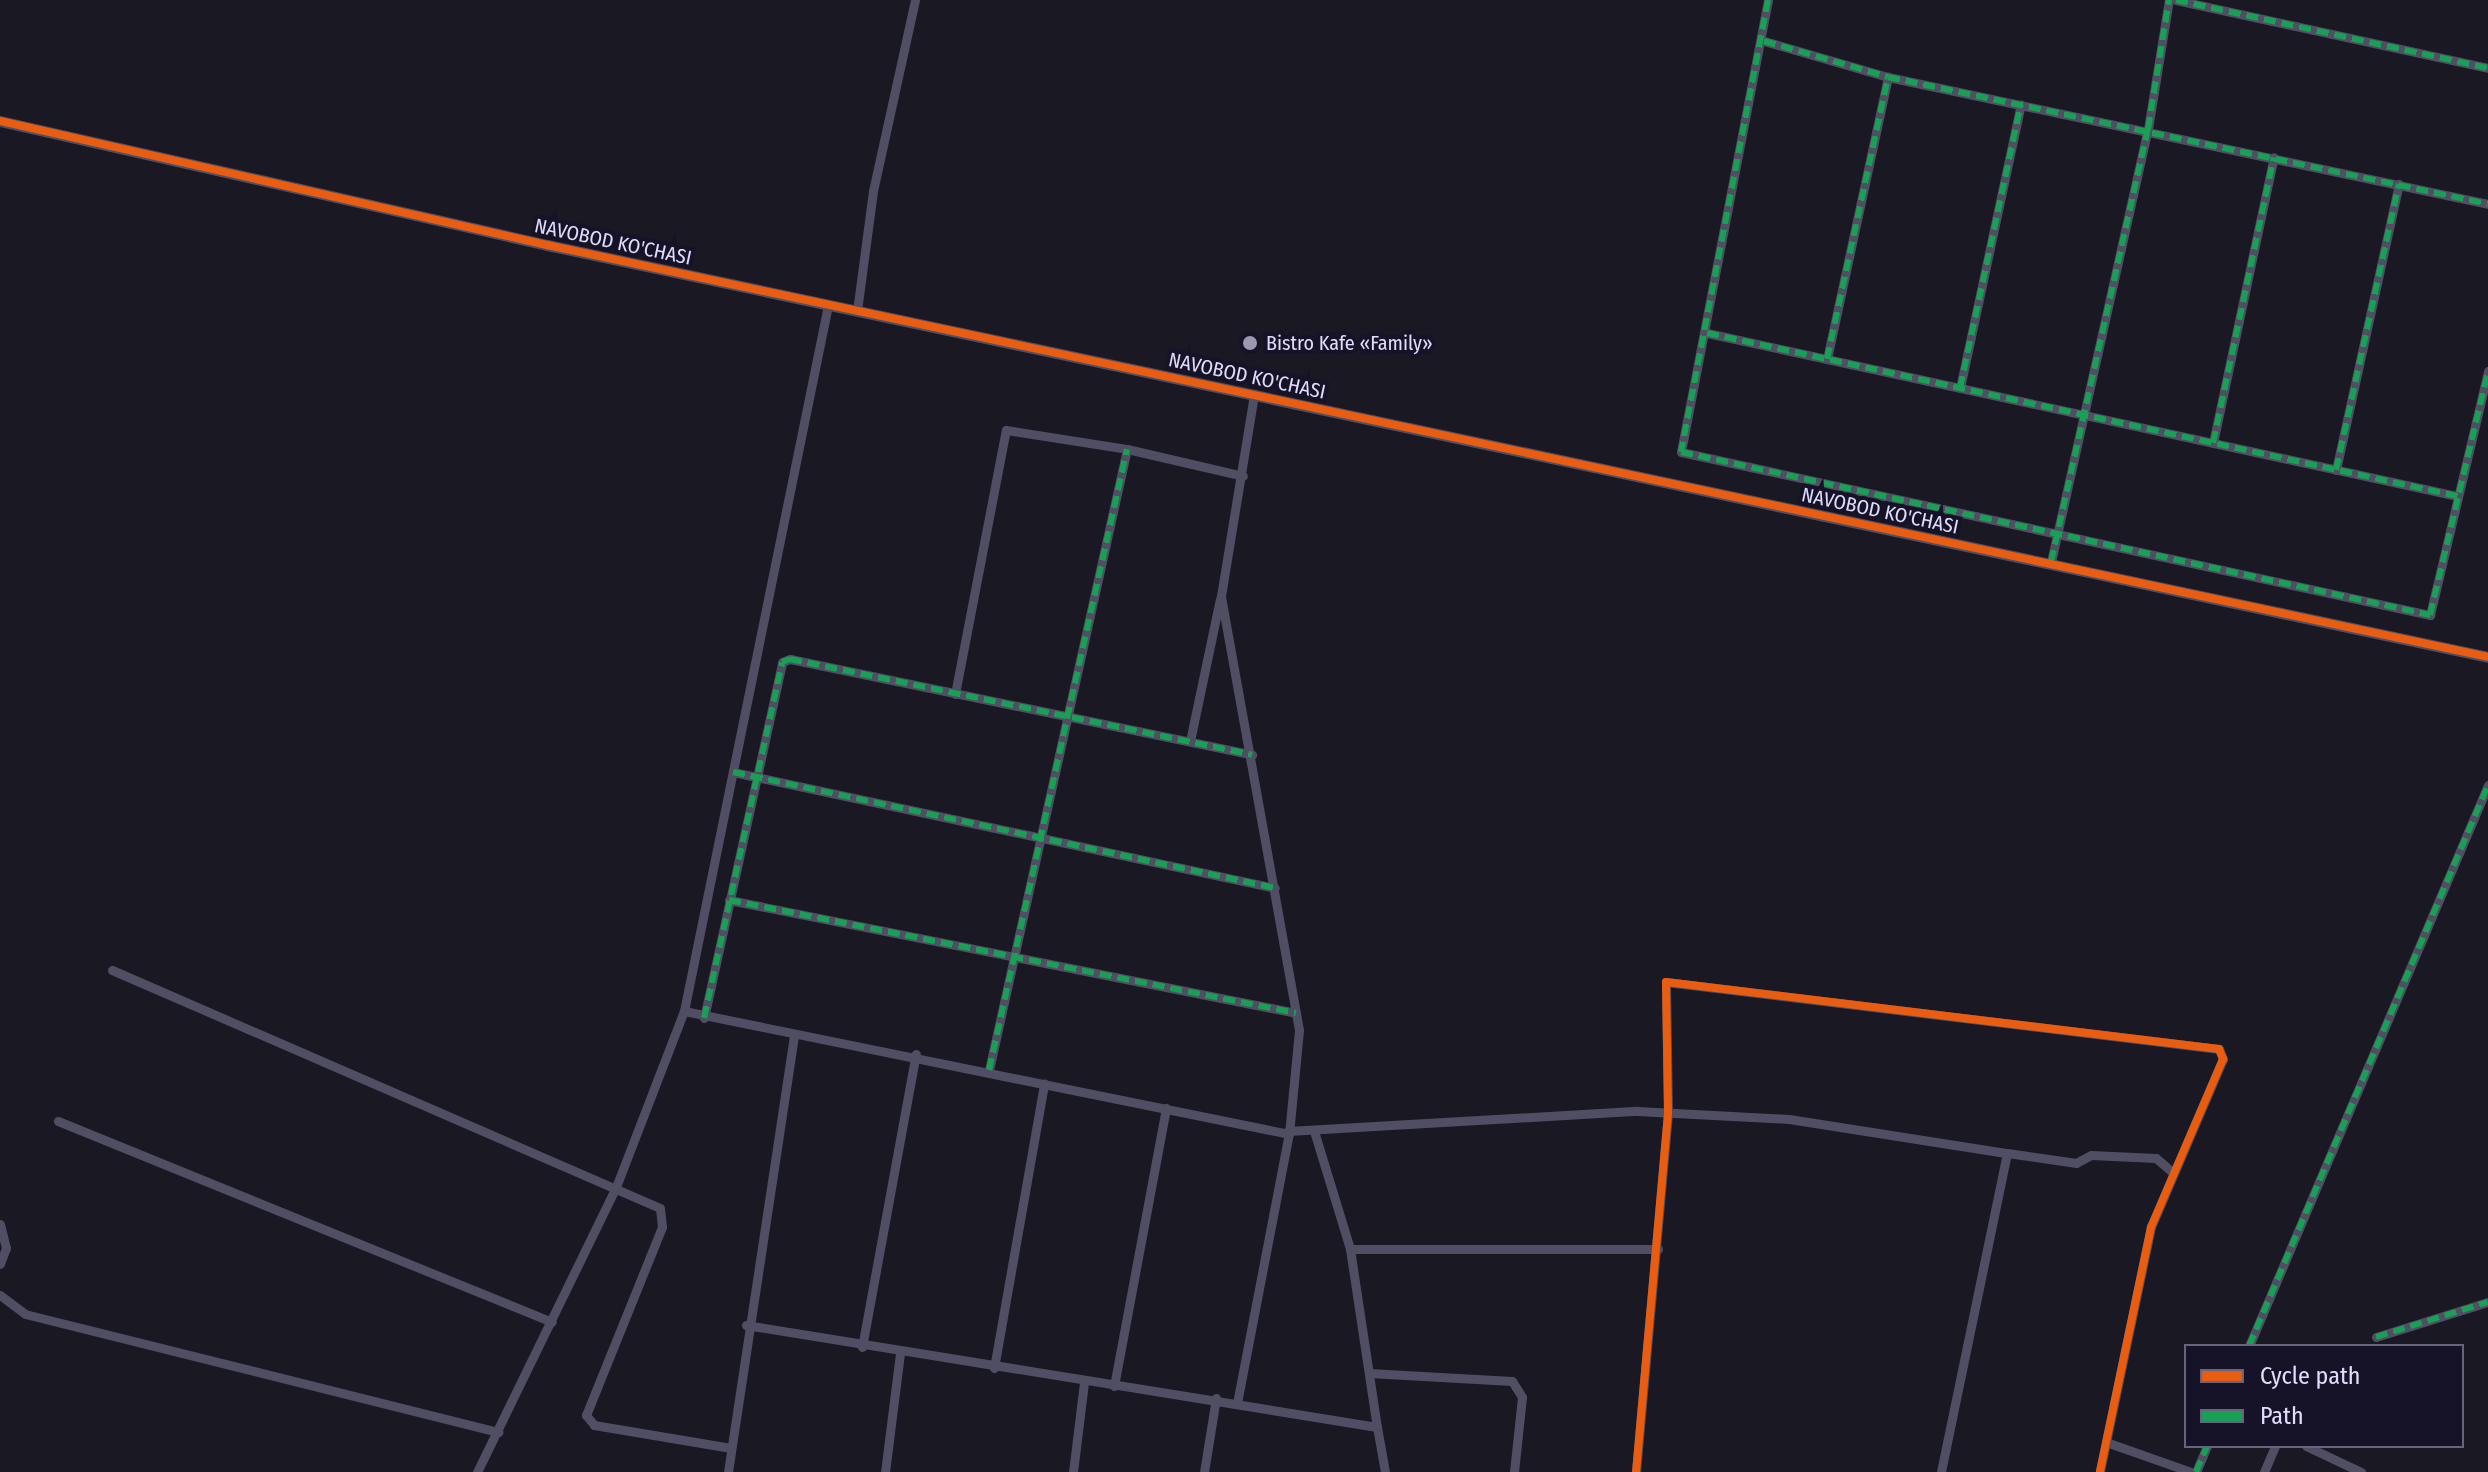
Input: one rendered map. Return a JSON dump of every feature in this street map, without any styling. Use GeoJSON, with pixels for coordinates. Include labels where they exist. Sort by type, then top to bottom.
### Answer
{"type":"FeatureCollection","features":[{"type":"Feature","properties":{"kind":"street"},"geometry":{"type":"LineString","coordinates":[[857,311],[873,191],[915,0]]}},
{"type":"Feature","properties":{"kind":"street"},"geometry":{"type":"LineString","coordinates":[[1768,0],[1764,41],[1681,452],[2059,538],[2430,615],[2488,371]]}},
{"type":"Feature","properties":{"kind":"street"},"geometry":{"type":"LineString","coordinates":[[2051,562],[2059,538],[2148,129],[2169,0]]}},
{"type":"Feature","properties":{"kind":"street"},"geometry":{"type":"LineString","coordinates":[[2176,0],[2488,68]]}},
{"type":"Feature","properties":{"kind":"street"},"geometry":{"type":"LineString","coordinates":[[1764,41],[1888,77],[2148,129],[2488,204]]}},
{"type":"Feature","properties":{"kind":"street"},"geometry":{"type":"LineString","coordinates":[[1827,359],[1888,77]]}},
{"type":"Feature","properties":{"kind":"street"},"geometry":{"type":"LineString","coordinates":[[1960,388],[2021,104]]}},
{"type":"Feature","properties":{"kind":"street","name":"NAVOBOD KO'CHASI"},"geometry":{"type":"LineString","coordinates":[[0,121],[828,305],[2488,657]]}},
{"type":"Feature","properties":{"kind":"street"},"geometry":{"type":"LineString","coordinates":[[2213,443],[2274,157]]}},
{"type":"Feature","properties":{"kind":"street"},"geometry":{"type":"LineString","coordinates":[[2336,470],[2399,184]]}},
{"type":"Feature","properties":{"kind":"street"},"geometry":{"type":"LineString","coordinates":[[477,1472],[616,1187],[684,1011],[828,305]]}},
{"type":"Feature","properties":{"kind":"street"},"geometry":{"type":"LineString","coordinates":[[1707,333],[2457,496]]}},
{"type":"Feature","properties":{"kind":"street"},"geometry":{"type":"LineString","coordinates":[[1190,741],[1221,596],[1254,394]]}},
{"type":"Feature","properties":{"kind":"street"},"geometry":{"type":"LineString","coordinates":[[955,694],[1006,430],[1127,449],[1243,476]]}},
{"type":"Feature","properties":{"kind":"street"},"geometry":{"type":"LineString","coordinates":[[989,1070],[1018,955],[1127,449]]}},
{"type":"Feature","properties":{"kind":"street"},"geometry":{"type":"LineString","coordinates":[[1221,596],[1296,1013],[1289,1132],[1237,1403]]}},
{"type":"Feature","properties":{"kind":"street"},"geometry":{"type":"LineString","coordinates":[[704,1018],[782,662],[1070,715],[1252,755]]}},
{"type":"Feature","properties":{"kind":"street"},"geometry":{"type":"LineString","coordinates":[[733,772],[1044,835],[1275,888]]}},
{"type":"Feature","properties":{"kind":"street"},"geometry":{"type":"LineString","coordinates":[[2250,1344],[2488,785]]}},
{"type":"Feature","properties":{"kind":"street"},"geometry":{"type":"LineString","coordinates":[[729,900],[1018,955],[1296,1013]]}},
{"type":"Feature","properties":{"kind":"street"},"geometry":{"type":"LineString","coordinates":[[112,970],[616,1187],[664,1216],[586,1415],[594,1425],[731,1448]]}},
{"type":"Feature","properties":{"kind":"street"},"geometry":{"type":"LineString","coordinates":[[1636,1472],[1668,1112],[1666,982],[2209,1043],[2223,1059],[2151,1227],[2100,1472]]}},
{"type":"Feature","properties":{"kind":"street"},"geometry":{"type":"LineString","coordinates":[[684,1011],[704,1018],[794,1035],[916,1054],[1289,1132],[1314,1131],[1343,1124],[1668,1112],[1789,1119],[2076,1163],[2091,1155],[2156,1158],[2173,1173]]}},
{"type":"Feature","properties":{"kind":"street"},"geometry":{"type":"LineString","coordinates":[[728,1472],[746,1325],[794,1035]]}},
{"type":"Feature","properties":{"kind":"street"},"geometry":{"type":"LineString","coordinates":[[862,1347],[916,1054]]}},
{"type":"Feature","properties":{"kind":"street"},"geometry":{"type":"LineString","coordinates":[[994,1368],[1044,1083]]}},
{"type":"Feature","properties":{"kind":"street"},"geometry":{"type":"LineString","coordinates":[[1114,1386],[1166,1108]]}},
{"type":"Feature","properties":{"kind":"street"},"geometry":{"type":"LineString","coordinates":[[58,1121],[552,1322]]}},
{"type":"Feature","properties":{"kind":"street"},"geometry":{"type":"LineString","coordinates":[[1314,1131],[1350,1249],[1385,1472]]}},
{"type":"Feature","properties":{"kind":"street"},"geometry":{"type":"LineString","coordinates":[[1941,1472],[2007,1153]]}},
{"type":"Feature","properties":{"kind":"street"},"geometry":{"type":"LineString","coordinates":[[0,1224],[6,1248],[0,1264]]}},
{"type":"Feature","properties":{"kind":"street"},"geometry":{"type":"LineString","coordinates":[[1350,1249],[1658,1249]]}},
{"type":"Feature","properties":{"kind":"street"},"geometry":{"type":"LineString","coordinates":[[0,1295],[25,1314],[499,1432]]}},
{"type":"Feature","properties":{"kind":"street"},"geometry":{"type":"LineString","coordinates":[[2376,1337],[2488,1302]]}},
{"type":"Feature","properties":{"kind":"street"},"geometry":{"type":"LineString","coordinates":[[746,1325],[862,1347],[1084,1382],[1216,1398],[1377,1427]]}},
{"type":"Feature","properties":{"kind":"street"},"geometry":{"type":"LineString","coordinates":[[885,1472],[900,1353]]}},
{"type":"Feature","properties":{"kind":"street"},"geometry":{"type":"LineString","coordinates":[[1369,1373],[1512,1381],[1522,1397],[1514,1472]]}},
{"type":"Feature","properties":{"kind":"street"},"geometry":{"type":"LineString","coordinates":[[1073,1472],[1084,1382]]}},
{"type":"Feature","properties":{"kind":"street"},"geometry":{"type":"LineString","coordinates":[[1204,1472],[1216,1398]]}},
{"type":"Feature","properties":{"kind":"street"},"geometry":{"type":"LineString","coordinates":[[2106,1442],[2193,1472],[2206,1448]]}},
{"type":"Feature","properties":{"kind":"street"},"geometry":{"type":"LineString","coordinates":[[2264,1472],[2274,1448]]}},
{"type":"Feature","properties":{"kind":"street"},"geometry":{"type":"LineString","coordinates":[[2310,1448],[2361,1472]]}},
{"type":"Feature","properties":{"kind":"marked path"},"geometry":{"type":"LineString","coordinates":[[1768,0],[1681,452],[2430,615],[2488,371]]}},
{"type":"Feature","properties":{"kind":"marked path"},"geometry":{"type":"LineString","coordinates":[[2051,562],[2148,129],[2169,0]]}},
{"type":"Feature","properties":{"kind":"marked path"},"geometry":{"type":"LineString","coordinates":[[2176,0],[2488,68]]}},
{"type":"Feature","properties":{"kind":"marked path"},"geometry":{"type":"LineString","coordinates":[[1764,41],[1888,77],[2488,204]]}},
{"type":"Feature","properties":{"kind":"marked path"},"geometry":{"type":"LineString","coordinates":[[1827,359],[1888,77]]}},
{"type":"Feature","properties":{"kind":"marked path"},"geometry":{"type":"LineString","coordinates":[[1960,388],[2021,104]]}},
{"type":"Feature","properties":{"kind":"marked path"},"geometry":{"type":"LineString","coordinates":[[2213,443],[2274,157]]}},
{"type":"Feature","properties":{"kind":"marked path"},"geometry":{"type":"LineString","coordinates":[[2336,470],[2399,184]]}},
{"type":"Feature","properties":{"kind":"marked path"},"geometry":{"type":"LineString","coordinates":[[1707,333],[2457,496]]}},
{"type":"Feature","properties":{"kind":"marked path"},"geometry":{"type":"LineString","coordinates":[[989,1070],[1127,449]]}},
{"type":"Feature","properties":{"kind":"marked path"},"geometry":{"type":"LineString","coordinates":[[704,1018],[782,662],[790,659],[1252,755]]}},
{"type":"Feature","properties":{"kind":"marked path"},"geometry":{"type":"LineString","coordinates":[[733,772],[1275,888]]}},
{"type":"Feature","properties":{"kind":"marked path"},"geometry":{"type":"LineString","coordinates":[[2250,1344],[2488,785]]}},
{"type":"Feature","properties":{"kind":"marked path"},"geometry":{"type":"LineString","coordinates":[[729,900],[1296,1013]]}},
{"type":"Feature","properties":{"kind":"marked path"},"geometry":{"type":"LineString","coordinates":[[2376,1337],[2488,1302]]}},
{"type":"Feature","properties":{"kind":"marked path"},"geometry":{"type":"LineString","coordinates":[[2196,1472],[2206,1448]]}},
{"type":"Feature","properties":{"kind":"cycle path"},"geometry":{"type":"LineString","coordinates":[[0,121],[547,245],[2488,657]]}},
{"type":"Feature","properties":{"kind":"cycle path"},"geometry":{"type":"LineString","coordinates":[[1636,1472],[1668,1112],[1666,982],[2219,1049],[2223,1059],[2151,1227],[2100,1472]]}},
{"type":"Feature","properties":{"kind":"place","name":"Bistro Kafe «Family»"},"geometry":{"type":"Point","coordinates":[1250,343]}}]}
